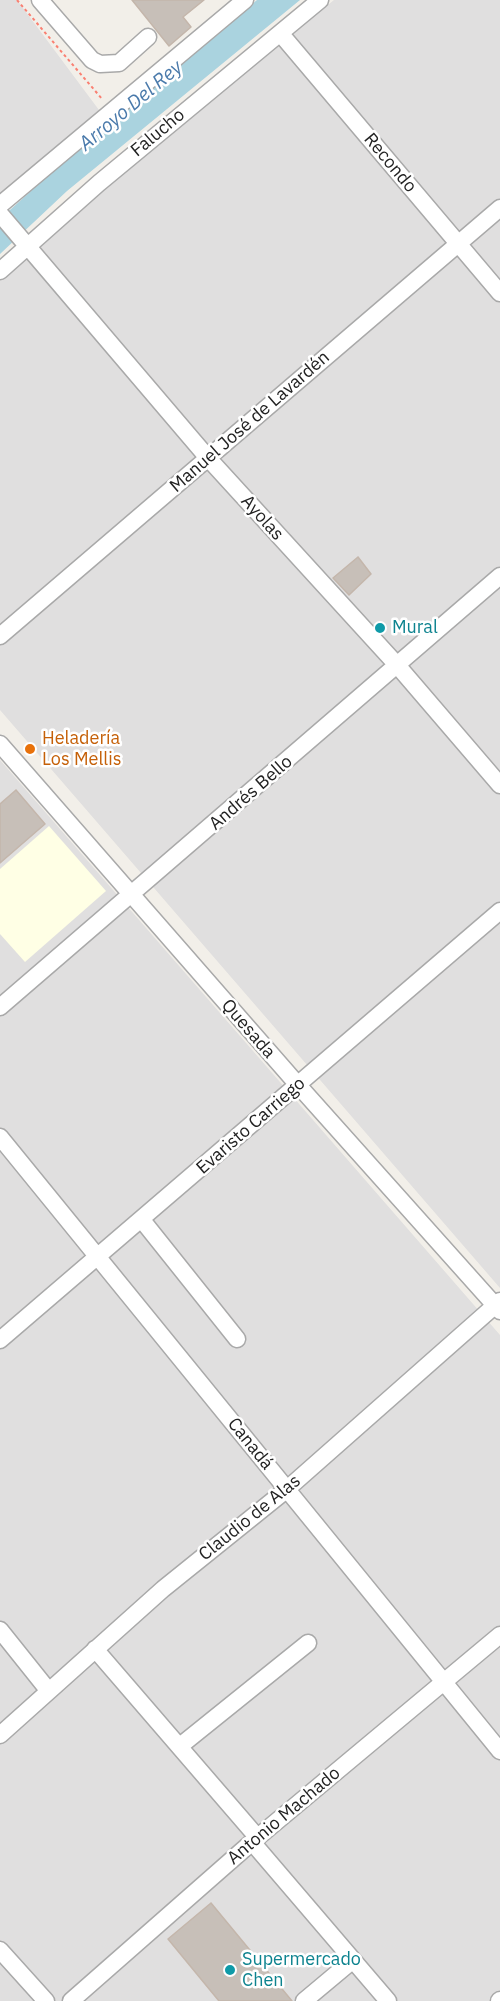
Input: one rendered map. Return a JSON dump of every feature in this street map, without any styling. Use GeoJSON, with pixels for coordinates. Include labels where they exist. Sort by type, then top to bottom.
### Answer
{"type":"FeatureCollection","features":[{"type":"Feature","properties":{"kind":"street"},"geometry":{"type":"LineString","coordinates":[[40,0],[92,60],[100,64],[119,63],[148,37]]}},
{"type":"Feature","properties":{"kind":"street"},"geometry":{"type":"LineString","coordinates":[[0,205],[245,0]]}},
{"type":"Feature","properties":{"kind":"street","name":"Falucho"},"geometry":{"type":"LineString","coordinates":[[0,271],[90,190],[320,0]]}},
{"type":"Feature","properties":{"kind":"street","name":"Recondo"},"geometry":{"type":"LineString","coordinates":[[280,33],[500,293]]}},
{"type":"Feature","properties":{"kind":"street","name":"Manuel José de Lavardén"},"geometry":{"type":"LineString","coordinates":[[0,636],[500,208]]}},
{"type":"Feature","properties":{"kind":"street","name":"Ayolas"},"geometry":{"type":"LineString","coordinates":[[0,214],[208,458],[397,665],[500,785]]}},
{"type":"Feature","properties":{"kind":"street","name":"Andrés Bello"},"geometry":{"type":"LineString","coordinates":[[0,1007],[132,896],[500,576]]}},
{"type":"Feature","properties":{"kind":"street","name":"Quesada"},"geometry":{"type":"LineString","coordinates":[[0,744],[298,1085],[498,1306]]}},
{"type":"Feature","properties":{"kind":"street","name":"Evaristo Carriego"},"geometry":{"type":"LineString","coordinates":[[0,1340],[500,911]]}},
{"type":"Feature","properties":{"kind":"street","name":"Canadá"},"geometry":{"type":"LineString","coordinates":[[0,1137],[500,1751]]}},
{"type":"Feature","properties":{"kind":"street"},"geometry":{"type":"LineString","coordinates":[[142,1220],[237,1339]]}},
{"type":"Feature","properties":{"kind":"street","name":"Claudio de Alas"},"geometry":{"type":"LineString","coordinates":[[0,1735],[48,1689],[163,1589],[286,1490],[498,1306]]}},
{"type":"Feature","properties":{"kind":"street"},"geometry":{"type":"LineString","coordinates":[[0,1630],[48,1689]]}},
{"type":"Feature","properties":{"kind":"street","name":"Antonio Machado"},"geometry":{"type":"LineString","coordinates":[[71,2001],[255,1840],[500,1635]]}},
{"type":"Feature","properties":{"kind":"street"},"geometry":{"type":"LineString","coordinates":[[180,1746],[308,1643]]}},
{"type":"Feature","properties":{"kind":"street"},"geometry":{"type":"LineString","coordinates":[[95,1648],[180,1746],[388,2001]]}},
{"type":"Feature","properties":{"kind":"street"},"geometry":{"type":"LineString","coordinates":[[0,1950],[46,2001]]}},
{"type":"Feature","properties":{"kind":"street"},"geometry":{"type":"LineString","coordinates":[[304,2001],[353,1960]]}},
{"type":"Feature","properties":{"kind":"path"},"geometry":{"type":"LineString","coordinates":[[17,0],[113,111]]}},
{"type":"Feature","properties":{"kind":"shaded area"},"geometry":{"type":"Polygon","coordinates":[[[0,0],[17,0],[99,110],[0,197],[0,0]]]}},
{"type":"Feature","properties":{"kind":"shaded area"},"geometry":{"type":"Polygon","coordinates":[[[334,0],[500,0],[500,1288],[0,710],[0,271],[334,0]]]}},
{"type":"Feature","properties":{"kind":"shaded area"},"geometry":{"type":"Polygon","coordinates":[[[0,760],[500,1335],[500,2001],[0,2001],[0,760]]]}},
{"type":"Feature","properties":{"kind":"shaded area"},"geometry":{"type":"Polygon","coordinates":[[[49,826],[106,891],[25,962],[0,934],[0,869],[49,826]]]}},
{"type":"Feature","properties":{"kind":"water","name":"Arroyo Del Rey"},"geometry":{"type":"Polygon","coordinates":[[[257,0],[300,0],[67,191],[0,254],[0,219],[63,162],[257,0]]]}},
{"type":"Feature","properties":{"kind":"building"},"geometry":{"type":"Polygon","coordinates":[[[132,0],[204,0],[183,17],[191,27],[169,46],[132,0]]]}},
{"type":"Feature","properties":{"kind":"building"},"geometry":{"type":"Polygon","coordinates":[[[358,557],[371,574],[349,595],[333,578],[358,557]]]}},
{"type":"Feature","properties":{"kind":"building"},"geometry":{"type":"Polygon","coordinates":[[[16,790],[45,824],[0,863],[0,804],[16,790]]]}},
{"type":"Feature","properties":{"kind":"building","name":"Supermercado Chen"},"geometry":{"type":"Polygon","coordinates":[[[211,1903],[292,2001],[219,2001],[168,1939],[211,1903]]]}},
{"type":"Feature","properties":{"kind":"place","name":"Mural"},"geometry":{"type":"Point","coordinates":[380,628]}},
{"type":"Feature","properties":{"kind":"place","name":"Heladería Los Mellis"},"geometry":{"type":"Point","coordinates":[30,749]}},
{"type":"Feature","properties":{"kind":"place","name":"Supermercado Chen"},"geometry":{"type":"Point","coordinates":[230,1970]}}]}
